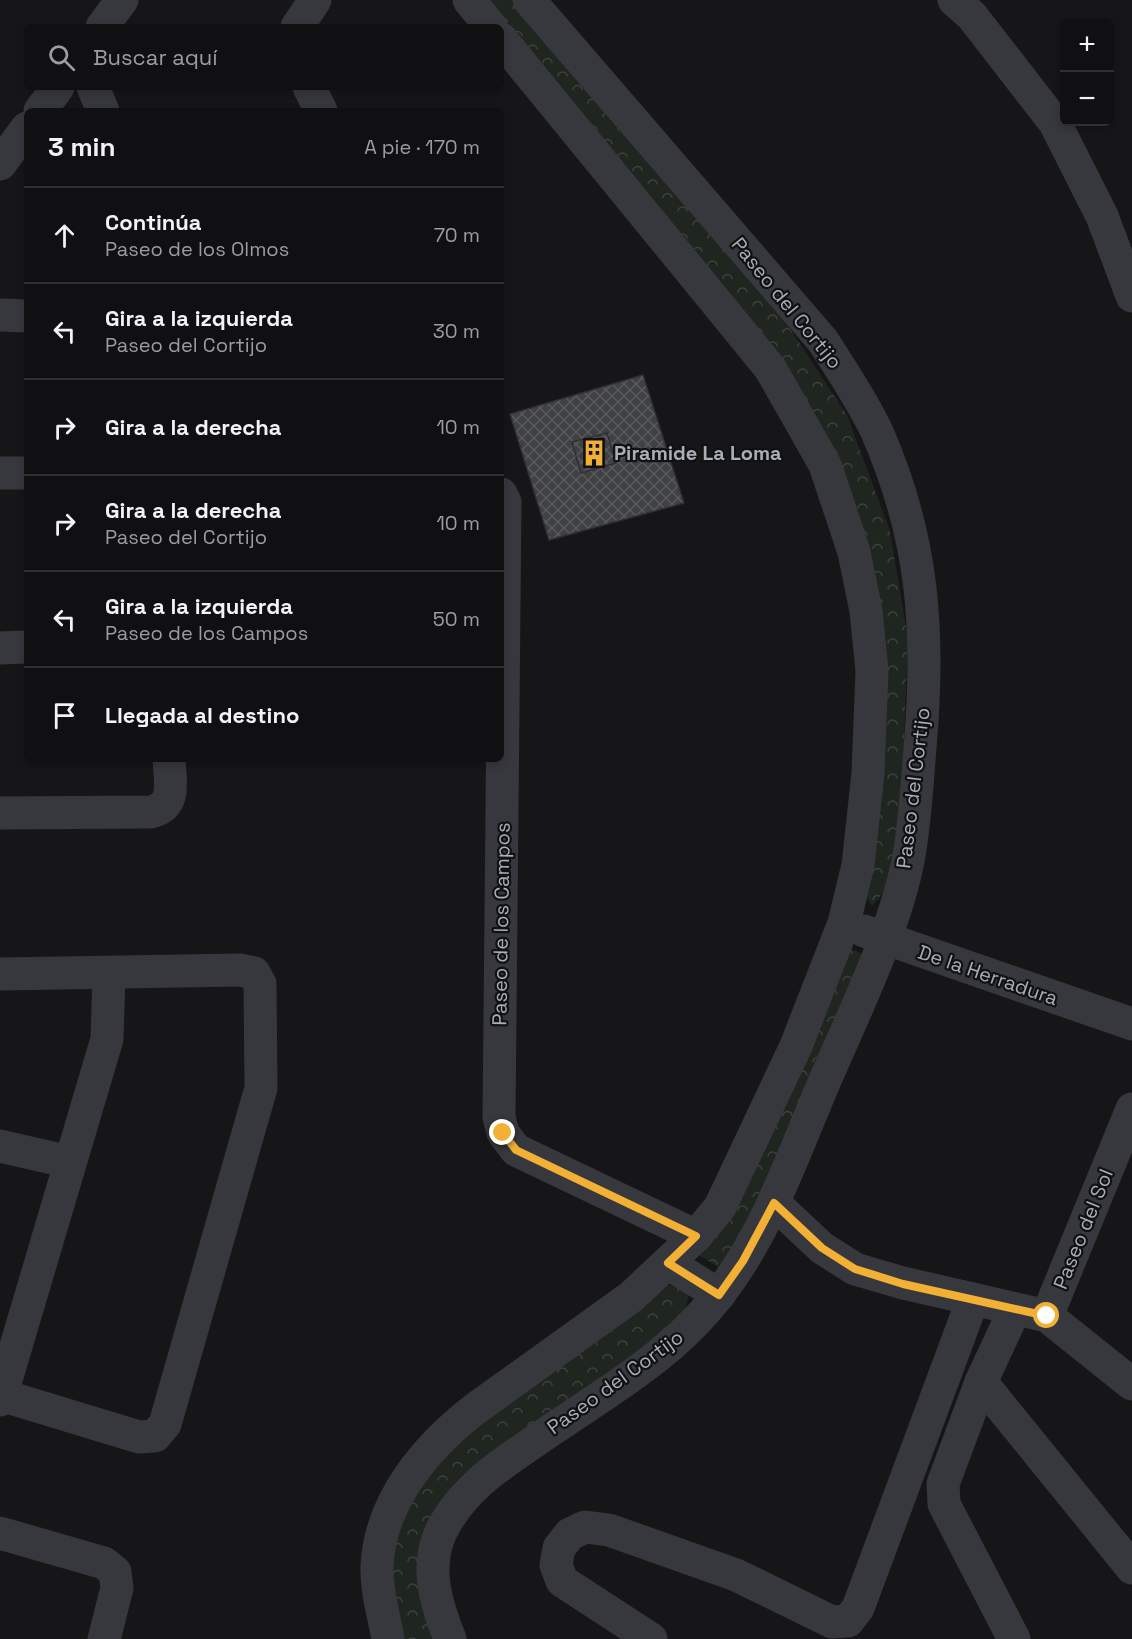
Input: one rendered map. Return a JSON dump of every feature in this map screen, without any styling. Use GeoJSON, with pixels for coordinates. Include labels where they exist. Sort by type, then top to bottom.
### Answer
{"type":"FeatureCollection","features":[{"type":"Feature","properties":{"kind":"street"},"geometry":{"type":"LineString","coordinates":[[104,24],[122,0]]}},
{"type":"Feature","properties":{"kind":"street"},"geometry":{"type":"LineString","coordinates":[[299,24],[315,0]]}},
{"type":"Feature","properties":{"kind":"street"},"geometry":{"type":"LineString","coordinates":[[469,0],[489,24]]}},
{"type":"Feature","properties":{"kind":"street","name":"Paseo del Cortijo"},"geometry":{"type":"LineString","coordinates":[[450,1639],[434,1600],[433,1560],[443,1526],[471,1487],[655,1358],[695,1323],[719,1295],[743,1261],[774,1203],[884,939],[908,861],[924,700],[925,628],[916,549],[894,478],[876,431],[823,341],[529,0]]}},
{"type":"Feature","properties":{"kind":"street"},"geometry":{"type":"LineString","coordinates":[[954,0],[972,16],[1054,123],[1102,216],[1132,296]]}},
{"type":"Feature","properties":{"kind":"street"},"geometry":{"type":"LineString","coordinates":[[388,1639],[377,1566],[382,1535],[392,1509],[417,1462],[454,1425],[631,1297],[696,1236],[720,1207],[796,1046],[844,923],[858,865],[868,773],[872,671],[866,611],[854,552],[825,465],[770,368],[504,43]]}},
{"type":"Feature","properties":{"kind":"street"},"geometry":{"type":"LineString","coordinates":[[42,108],[56,90]]}},
{"type":"Feature","properties":{"kind":"street"},"geometry":{"type":"LineString","coordinates":[[94,90],[102,108]]}},
{"type":"Feature","properties":{"kind":"street"},"geometry":{"type":"LineString","coordinates":[[310,90],[320,108]]}},
{"type":"Feature","properties":{"kind":"street"},"geometry":{"type":"LineString","coordinates":[[0,164],[24,132]]}},
{"type":"Feature","properties":{"kind":"street"},"geometry":{"type":"LineString","coordinates":[[0,315],[24,316]]}},
{"type":"Feature","properties":{"kind":"street"},"geometry":{"type":"LineString","coordinates":[[0,473],[24,473]]}},
{"type":"Feature","properties":{"kind":"street","name":"Paseo de los Campos"},"geometry":{"type":"LineString","coordinates":[[504,500],[504,604]]}},
{"type":"Feature","properties":{"kind":"street"},"geometry":{"type":"LineString","coordinates":[[0,648],[24,647]]}},
{"type":"Feature","properties":{"kind":"street"},"geometry":{"type":"LineString","coordinates":[[0,813],[151,812],[161,809],[168,802],[171,792],[169,762]]}},
{"type":"Feature","properties":{"kind":"street","name":"Paseo de los Campos"},"geometry":{"type":"LineString","coordinates":[[502,762],[499,1117],[503,1133],[516,1150],[696,1236]]}},
{"type":"Feature","properties":{"kind":"street","name":"De la Herradura"},"geometry":{"type":"LineString","coordinates":[[844,923],[884,939],[1132,1024]]}},
{"type":"Feature","properties":{"kind":"street"},"geometry":{"type":"LineString","coordinates":[[0,974],[109,974],[240,970],[254,973],[260,984],[261,1088],[165,1424],[155,1436],[139,1437],[1,1397],[107,1039],[109,974]]}},
{"type":"Feature","properties":{"kind":"street","name":"Paseo del Sol"},"geometry":{"type":"LineString","coordinates":[[1047,1316],[1132,1109]]}},
{"type":"Feature","properties":{"kind":"street"},"geometry":{"type":"LineString","coordinates":[[0,1146],[70,1162]]}},
{"type":"Feature","properties":{"kind":"street"},"geometry":{"type":"LineString","coordinates":[[774,1203],[822,1248],[855,1269],[1047,1316],[1132,1384]]}},
{"type":"Feature","properties":{"kind":"street"},"geometry":{"type":"LineString","coordinates":[[668,1263],[719,1295]]}},
{"type":"Feature","properties":{"kind":"street"},"geometry":{"type":"LineString","coordinates":[[651,1639],[562,1581],[556,1565],[559,1548],[570,1534],[585,1527],[609,1530],[736,1575],[832,1622],[848,1621],[858,1608],[973,1299]]}},
{"type":"Feature","properties":{"kind":"street"},"geometry":{"type":"LineString","coordinates":[[1014,1639],[944,1504],[943,1484],[981,1382],[1016,1309]]}},
{"type":"Feature","properties":{"kind":"street"},"geometry":{"type":"LineString","coordinates":[[981,1382],[1132,1568]]}},
{"type":"Feature","properties":{"kind":"street"},"geometry":{"type":"LineString","coordinates":[[0,1533],[104,1563],[116,1572],[117,1588],[104,1639]]}},
{"type":"Feature","properties":{"kind":"green space"},"geometry":{"type":"Polygon","coordinates":[[[483,0],[518,0],[771,300],[847,415],[890,531],[908,639],[902,790],[889,886],[872,906],[863,891],[874,809],[831,453],[504,27],[504,24],[501,24],[483,0]]]}},
{"type":"Feature","properties":{"kind":"green space"},"geometry":{"type":"Polygon","coordinates":[[[846,946],[864,955],[764,1195],[723,1270],[697,1254],[846,946]]]}},
{"type":"Feature","properties":{"kind":"green space"},"geometry":{"type":"Polygon","coordinates":[[[676,1285],[689,1294],[683,1318],[641,1353],[503,1444],[458,1479],[428,1522],[417,1559],[421,1600],[432,1639],[400,1639],[390,1570],[398,1517],[429,1464],[657,1286],[676,1285]]]}},
{"type":"Feature","properties":{"kind":"building"},"geometry":{"type":"Polygon","coordinates":[[[643,375],[684,503],[549,540],[510,414],[643,375]]]}},
{"type":"Feature","properties":{"kind":"building","name":"Piramide La Loma"},"geometry":{"type":"Polygon","coordinates":[[[607,433],[616,463],[581,473],[572,442],[607,433]]]}},
{"type":"Feature","properties":{"kind":"place","name":"Piramide La Loma"},"geometry":{"type":"Point","coordinates":[594,453]}},
{"type":"Feature","properties":{"kind":"route"},"geometry":{"type":"LineString","coordinates":[[503,1133],[516,1150],[696,1236],[668,1263],[719,1295],[743,1261],[774,1203],[822,1248],[855,1269],[903,1284],[1047,1316]]}}]}
